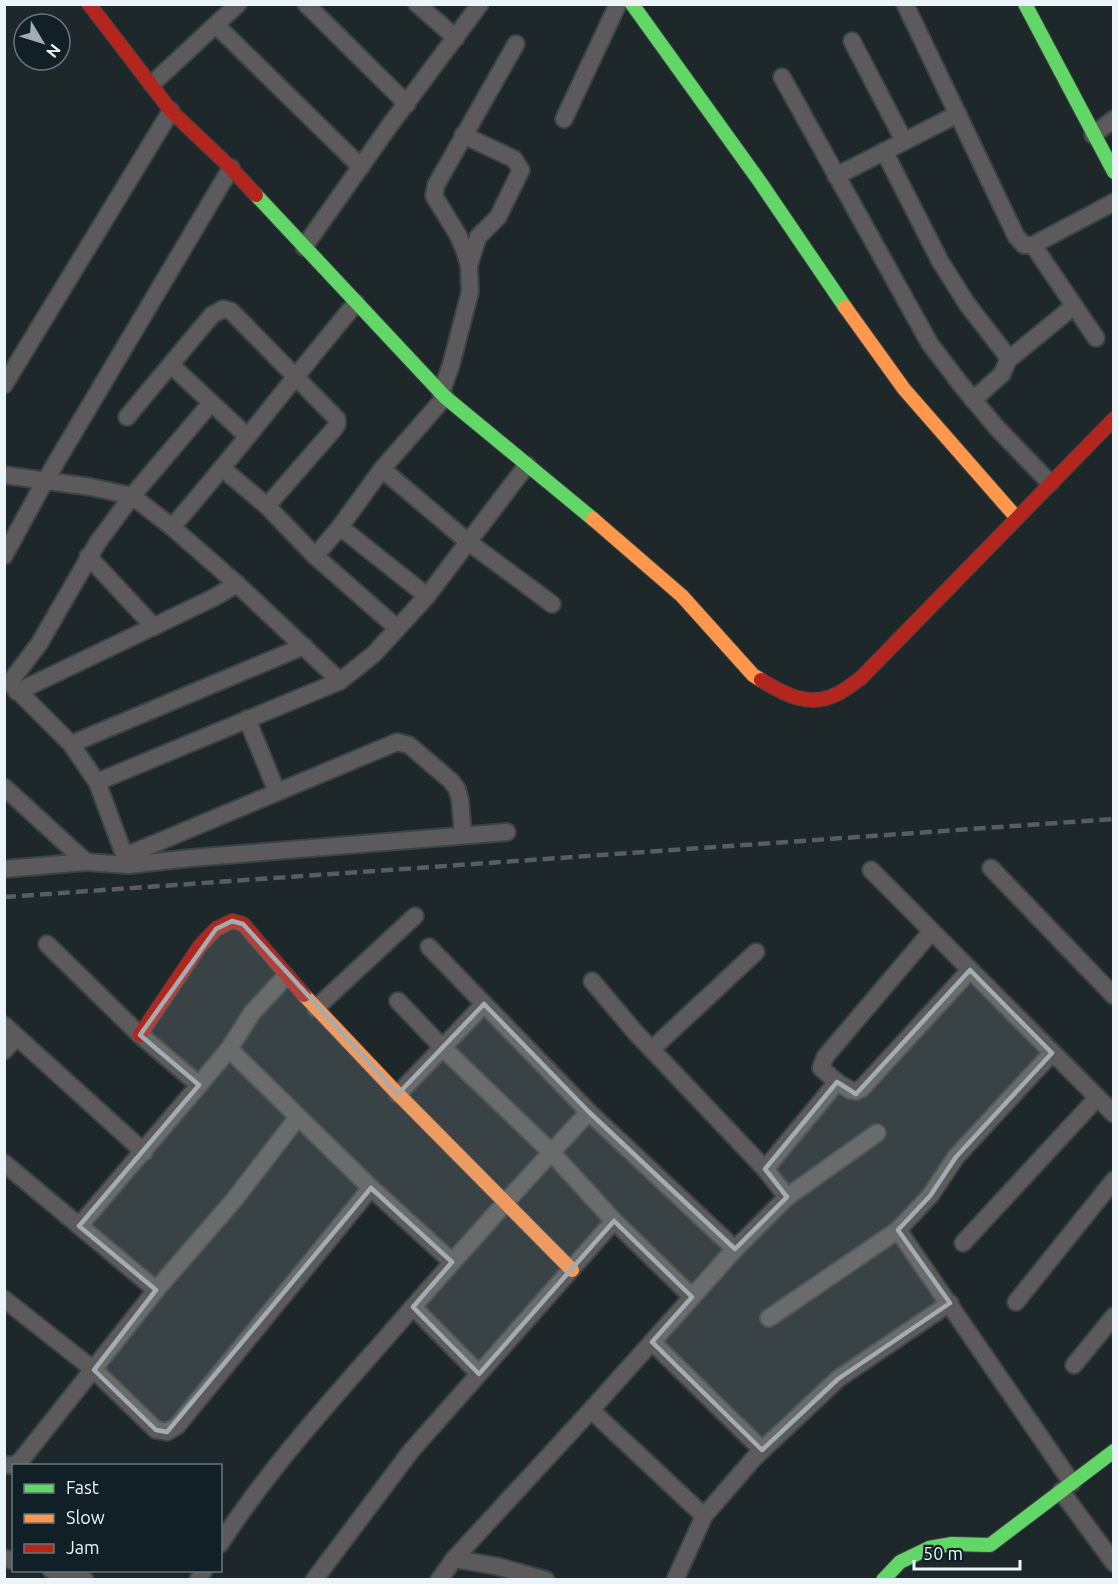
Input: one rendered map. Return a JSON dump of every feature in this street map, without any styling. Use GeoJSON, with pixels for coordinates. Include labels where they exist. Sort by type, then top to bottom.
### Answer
{"type":"FeatureCollection","features":[{"type":"Feature","properties":{"kind":"street"},"geometry":{"type":"LineString","coordinates":[[89,4],[171,111],[231,168],[443,395],[682,596],[753,675],[782,693],[809,700],[836,695],[861,678],[1113,419]]}},
{"type":"Feature","properties":{"kind":"street"},"geometry":{"type":"LineString","coordinates":[[152,84],[238,4]]}},
{"type":"Feature","properties":{"kind":"street"},"geometry":{"type":"LineString","coordinates":[[306,4],[406,104]]}},
{"type":"Feature","properties":{"kind":"street"},"geometry":{"type":"LineString","coordinates":[[417,4],[456,38]]}},
{"type":"Feature","properties":{"kind":"street"},"geometry":{"type":"LineString","coordinates":[[304,247],[480,4]]}},
{"type":"Feature","properties":{"kind":"street"},"geometry":{"type":"LineString","coordinates":[[564,119],[618,4]]}},
{"type":"Feature","properties":{"kind":"street"},"geometry":{"type":"LineString","coordinates":[[632,4],[760,182],[883,361],[947,440],[1016,517]]}},
{"type":"Feature","properties":{"kind":"street"},"geometry":{"type":"LineString","coordinates":[[905,4],[1016,236],[1024,245],[1033,245],[1113,202]]}},
{"type":"Feature","properties":{"kind":"street"},"geometry":{"type":"LineString","coordinates":[[1024,4],[1113,172]]}},
{"type":"Feature","properties":{"kind":"street"},"geometry":{"type":"LineString","coordinates":[[216,25],[361,167]]}},
{"type":"Feature","properties":{"kind":"street"},"geometry":{"type":"LineString","coordinates":[[852,41],[904,141]]}},
{"type":"Feature","properties":{"kind":"street"},"geometry":{"type":"LineString","coordinates":[[315,556],[443,395],[470,292],[469,265],[458,236],[434,196],[436,185],[516,44]]}},
{"type":"Feature","properties":{"kind":"street"},"geometry":{"type":"LineString","coordinates":[[782,77],[930,344],[974,400],[1050,483]]}},
{"type":"Feature","properties":{"kind":"street"},"geometry":{"type":"LineString","coordinates":[[4,384],[171,111]]}},
{"type":"Feature","properties":{"kind":"street"},"geometry":{"type":"LineString","coordinates":[[836,176],[958,114]]}},
{"type":"Feature","properties":{"kind":"street"},"geometry":{"type":"LineString","coordinates":[[1093,135],[1113,119]]}},
{"type":"Feature","properties":{"kind":"street"},"geometry":{"type":"LineString","coordinates":[[463,135],[514,159],[520,170],[495,223],[478,237],[469,265]]}},
{"type":"Feature","properties":{"kind":"street"},"geometry":{"type":"LineString","coordinates":[[885,151],[940,261],[967,304],[1008,360]]}},
{"type":"Feature","properties":{"kind":"street"},"geometry":{"type":"LineString","coordinates":[[4,556],[45,481],[231,168]]}},
{"type":"Feature","properties":{"kind":"street"},"geometry":{"type":"LineString","coordinates":[[1033,245],[1096,338]]}},
{"type":"Feature","properties":{"kind":"street"},"geometry":{"type":"LineString","coordinates":[[172,527],[223,469],[295,375],[356,303]]}},
{"type":"Feature","properties":{"kind":"street"},"geometry":{"type":"LineString","coordinates":[[974,400],[1002,374],[1008,360],[1074,306]]}},
{"type":"Feature","properties":{"kind":"street"},"geometry":{"type":"LineString","coordinates":[[127,417],[212,315],[222,309],[231,311],[334,415],[337,423],[267,506]]}},
{"type":"Feature","properties":{"kind":"street"},"geometry":{"type":"LineString","coordinates":[[171,365],[247,436]]}},
{"type":"Feature","properties":{"kind":"street"},"geometry":{"type":"LineString","coordinates":[[11,683],[39,644],[88,556],[132,496],[211,403]]}},
{"type":"Feature","properties":{"kind":"street"},"geometry":{"type":"LineString","coordinates":[[97,782],[340,681],[374,654],[427,596],[527,465]]}},
{"type":"Feature","properties":{"kind":"street"},"geometry":{"type":"LineString","coordinates":[[223,469],[267,506],[315,556],[397,628]]}},
{"type":"Feature","properties":{"kind":"street"},"geometry":{"type":"LineString","coordinates":[[382,469],[467,541],[552,604]]}},
{"type":"Feature","properties":{"kind":"street"},"geometry":{"type":"LineString","coordinates":[[4,476],[91,487],[132,496],[172,527],[237,584],[340,681]]}},
{"type":"Feature","properties":{"kind":"street"},"geometry":{"type":"LineString","coordinates":[[340,527],[427,596]]}},
{"type":"Feature","properties":{"kind":"street"},"geometry":{"type":"LineString","coordinates":[[88,556],[154,627]]}},
{"type":"Feature","properties":{"kind":"street"},"geometry":{"type":"LineString","coordinates":[[11,683],[154,627],[237,584]]}},
{"type":"Feature","properties":{"kind":"street"},"geometry":{"type":"LineString","coordinates":[[71,744],[304,646]]}},
{"type":"Feature","properties":{"kind":"street"},"geometry":{"type":"LineString","coordinates":[[11,683],[71,744],[97,782],[127,861]]}},
{"type":"Feature","properties":{"kind":"street"},"geometry":{"type":"LineString","coordinates":[[247,719],[277,792]]}},
{"type":"Feature","properties":{"kind":"street"},"geometry":{"type":"LineString","coordinates":[[127,861],[277,792],[397,742],[409,745],[451,781],[457,789],[463,834]]}},
{"type":"Feature","properties":{"kind":"street"},"geometry":{"type":"LineString","coordinates":[[4,787],[86,862]]}},
{"type":"Feature","properties":{"kind":"street"},"geometry":{"type":"LineString","coordinates":[[4,869],[86,862],[191,858],[507,832]]}},
{"type":"Feature","properties":{"kind":"street"},"geometry":{"type":"LineString","coordinates":[[991,868],[1113,996]]}},
{"type":"Feature","properties":{"kind":"street"},"geometry":{"type":"LineString","coordinates":[[871,870],[1113,1114]]}},
{"type":"Feature","properties":{"kind":"street"},"geometry":{"type":"LineString","coordinates":[[316,1008],[415,916]]}},
{"type":"Feature","properties":{"kind":"street"},"geometry":{"type":"LineString","coordinates":[[140,1035],[200,946],[216,928],[232,921],[243,924],[316,1008],[572,1270]]}},
{"type":"Feature","properties":{"kind":"street"},"geometry":{"type":"LineString","coordinates":[[931,932],[825,1057],[821,1068],[850,1090],[861,1089],[970,970]]}},
{"type":"Feature","properties":{"kind":"street"},"geometry":{"type":"LineString","coordinates":[[47,944],[140,1035],[200,1085]]}},
{"type":"Feature","properties":{"kind":"street"},"geometry":{"type":"LineString","coordinates":[[429,947],[589,1112],[735,1249]]}},
{"type":"Feature","properties":{"kind":"street"},"geometry":{"type":"LineString","coordinates":[[652,1049],[756,952]]}},
{"type":"Feature","properties":{"kind":"street"},"geometry":{"type":"LineString","coordinates":[[79,1226],[200,1085],[229,1048],[252,1013],[286,976]]}},
{"type":"Feature","properties":{"kind":"street"},"geometry":{"type":"LineString","coordinates":[[592,981],[652,1049],[765,1169],[787,1197]]}},
{"type":"Feature","properties":{"kind":"street"},"geometry":{"type":"LineString","coordinates":[[398,1000],[551,1152],[614,1221],[692,1297]]}},
{"type":"Feature","properties":{"kind":"street"},"geometry":{"type":"LineString","coordinates":[[398,1094],[484,1005]]}},
{"type":"Feature","properties":{"kind":"street"},"geometry":{"type":"LineString","coordinates":[[4,1025],[144,1152]]}},
{"type":"Feature","properties":{"kind":"street"},"geometry":{"type":"LineString","coordinates":[[4,1051],[17,1037]]}},
{"type":"Feature","properties":{"kind":"street"},"geometry":{"type":"LineString","coordinates":[[229,1048],[371,1188],[452,1262]]}},
{"type":"Feature","properties":{"kind":"street"},"geometry":{"type":"LineString","coordinates":[[769,1318],[898,1230],[930,1196],[956,1157],[1052,1053]]}},
{"type":"Feature","properties":{"kind":"street"},"geometry":{"type":"LineString","coordinates":[[765,1169],[837,1082]]}},
{"type":"Feature","properties":{"kind":"street"},"geometry":{"type":"LineString","coordinates":[[963,1243],[1097,1098]]}},
{"type":"Feature","properties":{"kind":"street"},"geometry":{"type":"LineString","coordinates":[[222,1541],[246,1505],[293,1445],[504,1202],[589,1112]]}},
{"type":"Feature","properties":{"kind":"street"},"geometry":{"type":"LineString","coordinates":[[17,1464],[156,1290],[234,1200],[298,1117]]}},
{"type":"Feature","properties":{"kind":"street"},"geometry":{"type":"LineString","coordinates":[[439,1580],[454,1559],[735,1249],[787,1197],[877,1133]]}},
{"type":"Feature","properties":{"kind":"street"},"geometry":{"type":"LineString","coordinates":[[4,1163],[156,1290]]}},
{"type":"Feature","properties":{"kind":"street"},"geometry":{"type":"LineString","coordinates":[[1016,1302],[1113,1180]]}},
{"type":"Feature","properties":{"kind":"street"},"geometry":{"type":"LineString","coordinates":[[4,1299],[94,1370],[156,1430],[167,1432],[177,1426],[371,1188]]}},
{"type":"Feature","properties":{"kind":"street"},"geometry":{"type":"LineString","coordinates":[[314,1580],[411,1451],[614,1221]]}},
{"type":"Feature","properties":{"kind":"street"},"geometry":{"type":"LineString","coordinates":[[898,1230],[950,1303],[1113,1563]]}},
{"type":"Feature","properties":{"kind":"street"},"geometry":{"type":"LineString","coordinates":[[675,1580],[704,1516],[762,1450],[838,1379],[950,1303]]}},
{"type":"Feature","properties":{"kind":"street"},"geometry":{"type":"LineString","coordinates":[[413,1307],[479,1374]]}},
{"type":"Feature","properties":{"kind":"street"},"geometry":{"type":"LineString","coordinates":[[1074,1365],[1113,1316]]}},
{"type":"Feature","properties":{"kind":"street"},"geometry":{"type":"LineString","coordinates":[[652,1342],[762,1450]]}},
{"type":"Feature","properties":{"kind":"street"},"geometry":{"type":"LineString","coordinates":[[591,1410],[704,1516]]}},
{"type":"Feature","properties":{"kind":"street"},"geometry":{"type":"LineString","coordinates":[[883,1580],[900,1562],[928,1548],[952,1544],[990,1545],[1113,1451]]}},
{"type":"Feature","properties":{"kind":"street"},"geometry":{"type":"LineString","coordinates":[[454,1559],[496,1566],[546,1580]]}},
{"type":"Feature","properties":{"kind":"street"},"geometry":{"type":"LineString","coordinates":[[58,1572],[85,1580]]}},
{"type":"Feature","properties":{"kind":"highlighted area"},"geometry":{"type":"Polygon","coordinates":[[[232,921],[243,924],[398,1094],[484,1004],[589,1112],[735,1249],[787,1197],[765,1169],[837,1082],[856,1094],[970,970],[1052,1053],[956,1157],[930,1196],[898,1230],[950,1303],[838,1379],[762,1450],[652,1342],[692,1297],[614,1221],[479,1374],[413,1307],[452,1262],[371,1188],[167,1432],[156,1430],[94,1370],[156,1290],[79,1226],[199,1085],[140,1035],[216,929],[232,921]]]}},
{"type":"Feature","properties":{"kind":"railway"},"geometry":{"type":"LineString","coordinates":[[4,897],[1114,819]]}},
{"type":"Feature","properties":{"kind":"traffic: fast"},"geometry":{"type":"LineString","coordinates":[[632,4],[760,182],[845,307]]}},
{"type":"Feature","properties":{"kind":"traffic: fast"},"geometry":{"type":"LineString","coordinates":[[1025,4],[1114,172]]}},
{"type":"Feature","properties":{"kind":"traffic: fast"},"geometry":{"type":"LineString","coordinates":[[256,195],[445,397],[593,519]]}},
{"type":"Feature","properties":{"kind":"traffic: fast"},"geometry":{"type":"LineString","coordinates":[[883,1580],[900,1562],[929,1548],[952,1544],[990,1545],[1114,1451]]}},
{"type":"Feature","properties":{"kind":"traffic: slow"},"geometry":{"type":"LineString","coordinates":[[845,307],[904,389],[1016,517]]}},
{"type":"Feature","properties":{"kind":"traffic: slow"},"geometry":{"type":"LineString","coordinates":[[593,519],[682,596],[753,675],[761,680]]}},
{"type":"Feature","properties":{"kind":"traffic: slow"},"geometry":{"type":"LineString","coordinates":[[304,995],[393,1089],[572,1270]]}},
{"type":"Feature","properties":{"kind":"traffic: jam"},"geometry":{"type":"LineString","coordinates":[[89,4],[171,111],[256,195]]}},
{"type":"Feature","properties":{"kind":"traffic: jam"},"geometry":{"type":"LineString","coordinates":[[761,680],[788,695],[817,700],[840,692],[861,678],[1114,419]]}},
{"type":"Feature","properties":{"kind":"traffic: jam"},"geometry":{"type":"LineString","coordinates":[[140,1035],[200,946],[216,929],[232,921],[243,924],[304,995]]}}]}
